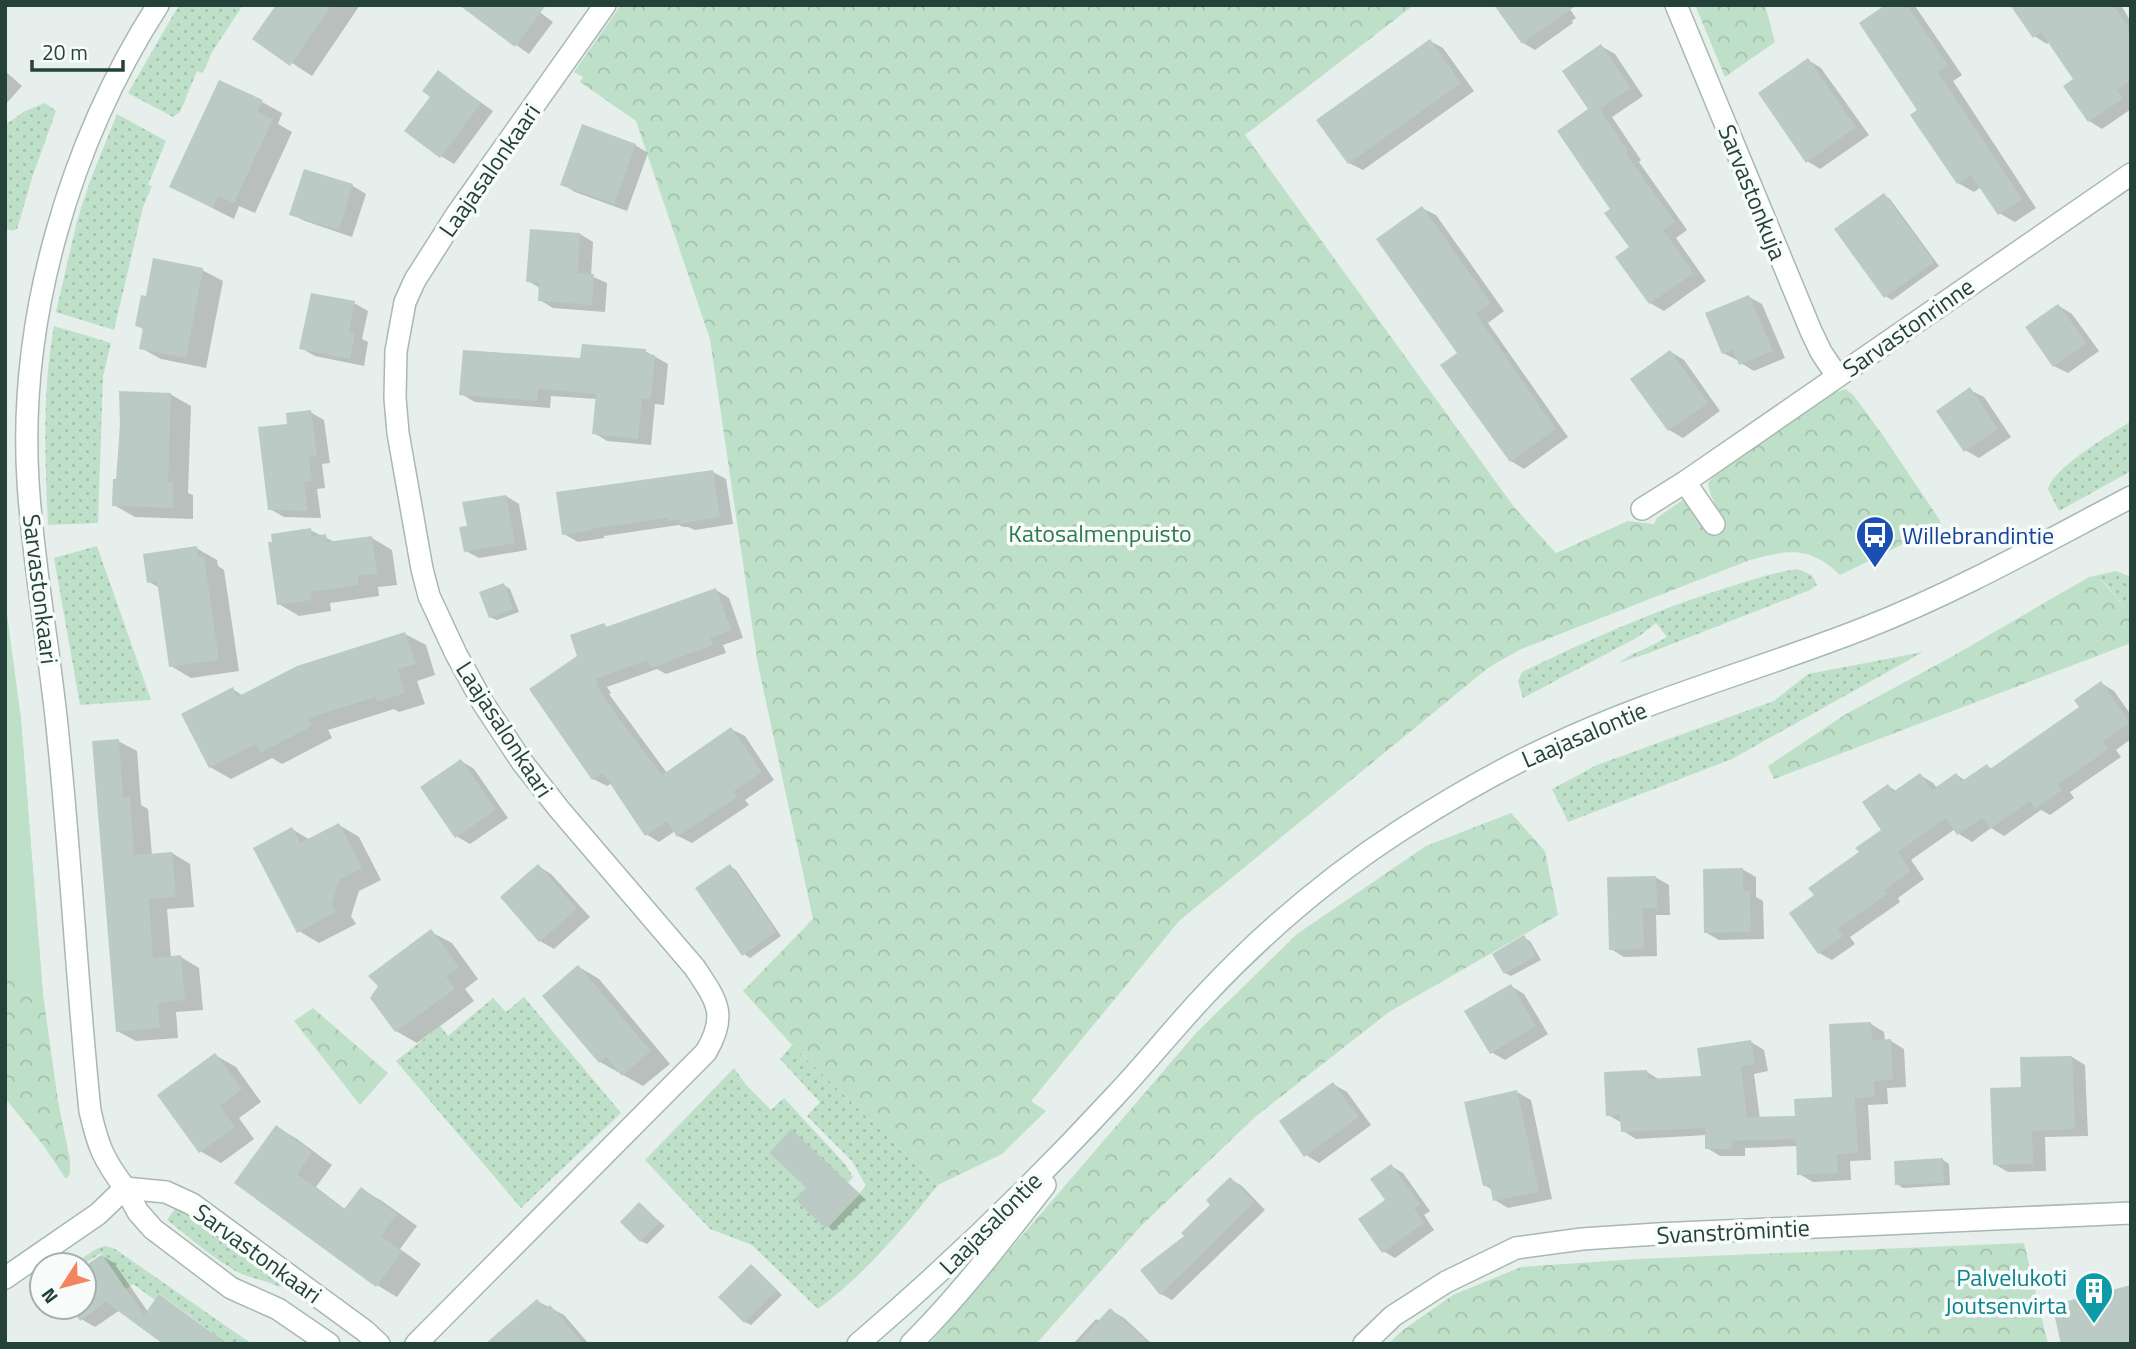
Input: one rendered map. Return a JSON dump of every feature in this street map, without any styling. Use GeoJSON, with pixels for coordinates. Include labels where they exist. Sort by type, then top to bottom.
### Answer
{"type":"FeatureCollection","features":[{"type":"Feature","properties":{"kind":"street","name":"Sarvastonkaari"},"geometry":{"type":"LineString","coordinates":[[158,5],[121,69],[91,133],[54,237],[41,295],[27,417],[28,481],[60,751],[90,1111],[98,1145],[106,1163],[125,1188],[138,1212],[153,1229],[231,1288],[278,1309],[329,1344]]}},
{"type":"Feature","properties":{"kind":"street","name":"Laajasalonkaari"},"geometry":{"type":"LineString","coordinates":[[416,1344],[700,1058],[717,1034],[719,1018],[710,992],[695,968],[522,762],[483,703],[451,645],[429,596],[422,569],[398,433],[395,398],[396,351],[405,302],[410,291],[457,214],[605,5]]}},
{"type":"Feature","properties":{"kind":"street","name":"Sarvastonkuja"},"geometry":{"type":"LineString","coordinates":[[1676,5],[1811,331],[1837,376]]}},
{"type":"Feature","properties":{"kind":"street","name":"Sarvastonrinne"},"geometry":{"type":"LineString","coordinates":[[1642,509],[2131,174]]}},
{"type":"Feature","properties":{"kind":"street"},"geometry":{"type":"LineString","coordinates":[[1685,482],[1714,523]]}},
{"type":"Feature","properties":{"kind":"street","name":"Laajasalontie"},"geometry":{"type":"LineString","coordinates":[[858,1344],[987,1228],[1116,1095],[1205,995],[1268,932],[1399,831],[1480,781],[1551,745],[1621,716],[1912,609],[1996,569],[2131,497]]}},
{"type":"Feature","properties":{"kind":"street","name":"Laajasalontie"},"geometry":{"type":"LineString","coordinates":[[911,1344],[967,1284],[1116,1095]]}},
{"type":"Feature","properties":{"kind":"street","name":"Sarvastonkaari"},"geometry":{"type":"LineString","coordinates":[[125,1188],[166,1192],[192,1204],[379,1344]]}},
{"type":"Feature","properties":{"kind":"street"},"geometry":{"type":"LineString","coordinates":[[5,1278],[98,1214],[125,1188]]}},
{"type":"Feature","properties":{"kind":"street","name":"Svanströmintie"},"geometry":{"type":"LineString","coordinates":[[1364,1344],[1393,1316],[1446,1282],[1516,1248],[1582,1239],[1657,1234],[2131,1213]]}},
{"type":"Feature","properties":{"kind":"green space"},"geometry":{"type":"Polygon","coordinates":[[[179,5],[243,5],[212,52],[203,73],[197,71],[180,112],[173,117],[128,93],[179,5]]]}},
{"type":"Feature","properties":{"kind":"green space","name":"Katosalmenpuisto"},"geometry":{"type":"Polygon","coordinates":[[[621,5],[1414,5],[1245,135],[1514,507],[1556,553],[1628,521],[1654,524],[1657,518],[1684,499],[1719,531],[1724,526],[1708,483],[1718,471],[1830,394],[1846,389],[1882,434],[1941,522],[1936,528],[1840,575],[1829,565],[1798,552],[1750,560],[1519,650],[1488,668],[1179,921],[1031,1101],[1046,1111],[1002,1154],[938,1185],[792,1045],[743,991],[813,919],[758,665],[710,339],[636,121],[580,82],[583,77],[574,72],[621,5]]]}},
{"type":"Feature","properties":{"kind":"green space"},"geometry":{"type":"Polygon","coordinates":[[[1695,5],[1765,5],[1775,42],[1725,77],[1695,5]]]}},
{"type":"Feature","properties":{"kind":"green space"},"geometry":{"type":"Polygon","coordinates":[[[45,103],[56,111],[17,229],[11,231],[5,228],[5,125],[25,111],[45,103]]]}},
{"type":"Feature","properties":{"kind":"green space"},"geometry":{"type":"Polygon","coordinates":[[[117,114],[166,141],[148,185],[152,186],[143,207],[114,330],[56,312],[77,221],[117,114]]]}},
{"type":"Feature","properties":{"kind":"green space"},"geometry":{"type":"Polygon","coordinates":[[[54,326],[111,343],[103,376],[98,523],[48,525],[46,400],[54,326]]]}},
{"type":"Feature","properties":{"kind":"green space"},"geometry":{"type":"Polygon","coordinates":[[[2131,421],[2131,471],[2059,511],[2048,489],[2052,480],[2084,452],[2131,421]]]}},
{"type":"Feature","properties":{"kind":"green space"},"geometry":{"type":"Polygon","coordinates":[[[97,546],[151,700],[80,705],[54,558],[97,546]]]}},
{"type":"Feature","properties":{"kind":"green space"},"geometry":{"type":"Polygon","coordinates":[[[1797,569],[1812,575],[1817,585],[1810,590],[1618,663],[1667,637],[1656,623],[1638,637],[1523,698],[1518,681],[1522,672],[1546,660],[1669,608],[1758,578],[1797,569]]]}},
{"type":"Feature","properties":{"kind":"green space"},"geometry":{"type":"Polygon","coordinates":[[[2116,571],[2131,577],[2131,619],[2104,582],[2089,577],[2116,571]]]}},
{"type":"Feature","properties":{"kind":"green space"},"geometry":{"type":"Polygon","coordinates":[[[2089,577],[2103,582],[2129,613],[2131,643],[1774,779],[1768,766],[1846,714],[2089,577]]]}},
{"type":"Feature","properties":{"kind":"green space"},"geometry":{"type":"Polygon","coordinates":[[[5,600],[21,720],[42,987],[58,1101],[70,1160],[70,1174],[66,1179],[5,1098],[5,600]]]}},
{"type":"Feature","properties":{"kind":"green space"},"geometry":{"type":"Polygon","coordinates":[[[5,600],[21,720],[43,993],[5,960],[5,600]]]}},
{"type":"Feature","properties":{"kind":"green space"},"geometry":{"type":"Polygon","coordinates":[[[1923,652],[1732,759],[1568,822],[1552,789],[1597,765],[1774,701],[1808,674],[1923,652]]]}},
{"type":"Feature","properties":{"kind":"green space"},"geometry":{"type":"Polygon","coordinates":[[[1511,813],[1545,851],[1558,915],[1389,1012],[1255,1117],[1140,1227],[1036,1344],[929,1344],[1197,1032],[1297,934],[1426,846],[1511,813]]]}},
{"type":"Feature","properties":{"kind":"green space"},"geometry":{"type":"Polygon","coordinates":[[[524,997],[621,1113],[521,1208],[396,1061],[440,1026],[448,1036],[493,998],[506,1012],[524,997]]]}},
{"type":"Feature","properties":{"kind":"green space"},"geometry":{"type":"Polygon","coordinates":[[[313,1008],[388,1073],[360,1105],[294,1021],[313,1008]]]}},
{"type":"Feature","properties":{"kind":"green space"},"geometry":{"type":"Polygon","coordinates":[[[792,1045],[938,1185],[897,1235],[867,1266],[818,1309],[752,1245],[710,1229],[645,1160],[734,1068],[746,1085],[771,1110],[784,1098],[845,1164],[853,1177],[848,1183],[791,1130],[769,1153],[806,1188],[796,1200],[827,1229],[866,1186],[852,1161],[807,1116],[820,1102],[780,1059],[792,1045]]]}},
{"type":"Feature","properties":{"kind":"green space"},"geometry":{"type":"Polygon","coordinates":[[[179,1203],[284,1281],[280,1287],[234,1270],[167,1220],[179,1203]]]}},
{"type":"Feature","properties":{"kind":"green space"},"geometry":{"type":"Polygon","coordinates":[[[2024,1243],[2048,1344],[1388,1344],[1403,1330],[1453,1295],[1521,1267],[1638,1259],[2024,1243]]]}},
{"type":"Feature","properties":{"kind":"green space"},"geometry":{"type":"Polygon","coordinates":[[[105,1246],[115,1249],[252,1344],[218,1344],[214,1334],[160,1294],[155,1300],[133,1284],[126,1289],[101,1253],[98,1255],[98,1251],[93,1251],[105,1246]]]}},
{"type":"Feature","properties":{"kind":"building"},"geometry":{"type":"Polygon","coordinates":[[[276,5],[332,5],[290,66],[252,39],[276,5]]]}},
{"type":"Feature","properties":{"kind":"building"},"geometry":{"type":"Polygon","coordinates":[[[459,5],[546,5],[515,47],[459,5]]]}},
{"type":"Feature","properties":{"kind":"building"},"geometry":{"type":"Polygon","coordinates":[[[1494,5],[1577,5],[1522,44],[1494,5]]]}},
{"type":"Feature","properties":{"kind":"building"},"geometry":{"type":"Polygon","coordinates":[[[1885,5],[1907,5],[1948,65],[1938,72],[2022,199],[1998,215],[1971,175],[1957,184],[1910,115],[1917,110],[1859,23],[1885,5]]]}},
{"type":"Feature","properties":{"kind":"building"},"geometry":{"type":"Polygon","coordinates":[[[2010,5],[2113,5],[2131,31],[2131,81],[2117,90],[2123,99],[2088,122],[2063,86],[2073,79],[2041,32],[2033,38],[2010,5]]]}},
{"type":"Feature","properties":{"kind":"building"},"geometry":{"type":"Polygon","coordinates":[[[1430,39],[1461,83],[1348,164],[1316,120],[1430,39]]]}},
{"type":"Feature","properties":{"kind":"building"},"geometry":{"type":"Polygon","coordinates":[[[1601,44],[1631,88],[1600,109],[1629,152],[1626,154],[1675,222],[1663,230],[1694,273],[1649,304],[1615,257],[1629,247],[1604,213],[1610,209],[1557,131],[1588,109],[1562,71],[1601,44]]]}},
{"type":"Feature","properties":{"kind":"building"},"geometry":{"type":"Polygon","coordinates":[[[1808,58],[1856,127],[1806,163],[1758,93],[1808,58]]]}},
{"type":"Feature","properties":{"kind":"building"},"geometry":{"type":"Polygon","coordinates":[[[438,70],[481,103],[440,158],[404,131],[430,97],[422,91],[438,70]]]}},
{"type":"Feature","properties":{"kind":"building"},"geometry":{"type":"Polygon","coordinates":[[[219,80],[263,100],[257,112],[273,119],[234,203],[218,196],[213,208],[169,187],[219,80]]]}},
{"type":"Feature","properties":{"kind":"building"},"geometry":{"type":"Polygon","coordinates":[[[582,124],[636,144],[614,204],[560,185],[582,124]]]}},
{"type":"Feature","properties":{"kind":"building"},"geometry":{"type":"Polygon","coordinates":[[[304,169],[353,184],[339,230],[289,215],[304,169]]]}},
{"type":"Feature","properties":{"kind":"building"},"geometry":{"type":"Polygon","coordinates":[[[1884,193],[1934,262],[1884,298],[1834,229],[1884,193]]]}},
{"type":"Feature","properties":{"kind":"building"},"geometry":{"type":"Polygon","coordinates":[[[1422,206],[1491,303],[1476,314],[1556,429],[1510,462],[1440,365],[1457,353],[1376,239],[1422,206]]]}},
{"type":"Feature","properties":{"kind":"building"},"geometry":{"type":"Polygon","coordinates":[[[530,229],[580,233],[578,273],[594,274],[592,305],[538,301],[539,283],[526,282],[530,229]]]}},
{"type":"Feature","properties":{"kind":"building"},"geometry":{"type":"Polygon","coordinates":[[[153,258],[203,268],[186,358],[139,349],[143,328],[135,326],[141,295],[146,296],[153,258]]]}},
{"type":"Feature","properties":{"kind":"building"},"geometry":{"type":"Polygon","coordinates":[[[311,293],[355,301],[349,332],[355,333],[350,359],[299,349],[311,293]]]}},
{"type":"Feature","properties":{"kind":"building"},"geometry":{"type":"Polygon","coordinates":[[[1749,295],[1773,351],[1739,365],[1733,350],[1722,354],[1705,313],[1749,295]]]}},
{"type":"Feature","properties":{"kind":"building"},"geometry":{"type":"Polygon","coordinates":[[[2058,304],[2087,343],[2053,367],[2025,327],[2058,304]]]}},
{"type":"Feature","properties":{"kind":"building"},"geometry":{"type":"Polygon","coordinates":[[[582,344],[646,349],[646,354],[655,355],[651,399],[642,398],[638,439],[592,434],[596,394],[538,389],[537,401],[459,395],[463,350],[580,358],[582,344]]]}},
{"type":"Feature","properties":{"kind":"building"},"geometry":{"type":"Polygon","coordinates":[[[1670,350],[1708,403],[1668,431],[1630,379],[1670,350]]]}},
{"type":"Feature","properties":{"kind":"building"},"geometry":{"type":"Polygon","coordinates":[[[1970,387],[1998,429],[1964,452],[1936,411],[1970,387]]]}},
{"type":"Feature","properties":{"kind":"building"},"geometry":{"type":"Polygon","coordinates":[[[119,391],[171,393],[168,482],[173,482],[173,508],[112,506],[120,427],[119,391]]]}},
{"type":"Feature","properties":{"kind":"building"},"geometry":{"type":"Polygon","coordinates":[[[311,410],[317,456],[309,457],[312,481],[304,482],[308,511],[268,510],[258,427],[287,424],[286,413],[311,410]]]}},
{"type":"Feature","properties":{"kind":"building"},"geometry":{"type":"Polygon","coordinates":[[[713,470],[720,517],[680,524],[679,519],[668,521],[667,518],[562,535],[556,492],[713,470]]]}},
{"type":"Feature","properties":{"kind":"building"},"geometry":{"type":"Polygon","coordinates":[[[506,495],[515,543],[464,552],[459,527],[467,526],[462,502],[506,495]]]}},
{"type":"Feature","properties":{"kind":"building"},"geometry":{"type":"Polygon","coordinates":[[[311,528],[312,536],[326,534],[327,542],[372,536],[377,574],[358,576],[359,585],[311,592],[312,600],[277,605],[268,542],[272,542],[271,534],[311,528]]]}},
{"type":"Feature","properties":{"kind":"building"},"geometry":{"type":"Polygon","coordinates":[[[197,546],[198,557],[204,556],[219,660],[169,667],[157,581],[147,583],[143,554],[197,546]]]}},
{"type":"Feature","properties":{"kind":"building"},"geometry":{"type":"Polygon","coordinates":[[[504,583],[513,609],[489,618],[479,592],[504,583]]]}},
{"type":"Feature","properties":{"kind":"building"},"geometry":{"type":"Polygon","coordinates":[[[716,588],[731,630],[710,638],[713,645],[651,668],[648,660],[595,679],[617,716],[662,775],[731,727],[762,772],[733,792],[737,797],[677,837],[667,821],[645,836],[603,773],[592,780],[529,689],[577,656],[570,635],[604,623],[606,627],[716,588]]]}},
{"type":"Feature","properties":{"kind":"building"},"geometry":{"type":"Polygon","coordinates":[[[405,632],[416,664],[398,669],[405,693],[377,702],[376,697],[308,718],[312,726],[260,753],[256,744],[209,768],[181,714],[233,687],[237,697],[297,666],[405,632]]]}},
{"type":"Feature","properties":{"kind":"building"},"geometry":{"type":"Polygon","coordinates":[[[2101,681],[2130,723],[2103,742],[2109,749],[2058,784],[2062,790],[2035,809],[2030,801],[1990,829],[1982,818],[1957,835],[1946,818],[1898,852],[1911,871],[1885,890],[1888,893],[1838,929],[1843,936],[1818,954],[1789,913],[1814,895],[1808,888],[1859,852],[1855,848],[1881,830],[1862,802],[1888,784],[1893,792],[1920,773],[1932,790],[1956,773],[1962,781],[1987,764],[1990,769],[2079,707],[2074,700],[2101,681]]]}},
{"type":"Feature","properties":{"kind":"building"},"geometry":{"type":"Polygon","coordinates":[[[119,739],[123,797],[130,797],[134,855],[172,852],[176,897],[149,899],[153,958],[181,955],[185,1000],[158,1003],[160,1028],[116,1032],[92,741],[119,739]]]}},
{"type":"Feature","properties":{"kind":"building"},"geometry":{"type":"Polygon","coordinates":[[[461,759],[496,810],[455,838],[420,787],[461,759]]]}},
{"type":"Feature","properties":{"kind":"building"},"geometry":{"type":"Polygon","coordinates":[[[339,823],[362,868],[339,880],[332,903],[336,912],[297,933],[253,848],[292,827],[300,843],[339,823]]]}},
{"type":"Feature","properties":{"kind":"building"},"geometry":{"type":"Polygon","coordinates":[[[538,864],[577,909],[539,942],[500,897],[538,864]]]}},
{"type":"Feature","properties":{"kind":"building"},"geometry":{"type":"Polygon","coordinates":[[[730,864],[776,932],[742,956],[695,888],[730,864]]]}},
{"type":"Feature","properties":{"kind":"building"},"geometry":{"type":"Polygon","coordinates":[[[1743,868],[1743,891],[1750,891],[1751,932],[1704,933],[1703,869],[1743,868]]]}},
{"type":"Feature","properties":{"kind":"building"},"geometry":{"type":"Polygon","coordinates":[[[1656,876],[1657,908],[1643,908],[1644,949],[1609,950],[1607,877],[1656,876]]]}},
{"type":"Feature","properties":{"kind":"building"},"geometry":{"type":"Polygon","coordinates":[[[431,929],[459,967],[446,976],[455,989],[395,1032],[370,998],[378,986],[368,976],[431,929]]]}},
{"type":"Feature","properties":{"kind":"building"},"geometry":{"type":"Polygon","coordinates":[[[1524,935],[1536,956],[1504,974],[1492,954],[1524,935]]]}},
{"type":"Feature","properties":{"kind":"building"},"geometry":{"type":"Polygon","coordinates":[[[578,965],[651,1051],[622,1076],[606,1057],[599,1063],[542,996],[578,965]]]}},
{"type":"Feature","properties":{"kind":"building"},"geometry":{"type":"Polygon","coordinates":[[[1511,984],[1536,1026],[1490,1054],[1464,1011],[1511,984]]]}},
{"type":"Feature","properties":{"kind":"building"},"geometry":{"type":"Polygon","coordinates":[[[1871,1022],[1872,1040],[1891,1039],[1893,1080],[1874,1081],[1875,1097],[1855,1098],[1858,1153],[1837,1154],[1838,1173],[1797,1175],[1796,1139],[1732,1141],[1732,1149],[1705,1149],[1705,1128],[1621,1132],[1620,1115],[1606,1116],[1604,1072],[1647,1070],[1648,1079],[1701,1076],[1697,1048],[1751,1040],[1755,1064],[1741,1066],[1747,1117],[1795,1116],[1794,1099],[1832,1097],[1829,1024],[1871,1022]]]}},
{"type":"Feature","properties":{"kind":"building"},"geometry":{"type":"Polygon","coordinates":[[[215,1053],[242,1089],[220,1106],[235,1127],[199,1153],[157,1095],[215,1053]]]}},
{"type":"Feature","properties":{"kind":"building"},"geometry":{"type":"Polygon","coordinates":[[[2072,1056],[2075,1129],[2032,1131],[2033,1164],[1993,1165],[1990,1088],[2021,1087],[2020,1057],[2072,1056]]]}},
{"type":"Feature","properties":{"kind":"building"},"geometry":{"type":"Polygon","coordinates":[[[1333,1082],[1359,1117],[1304,1157],[1279,1121],[1333,1082]]]}},
{"type":"Feature","properties":{"kind":"building"},"geometry":{"type":"Polygon","coordinates":[[[1517,1090],[1539,1192],[1493,1201],[1490,1185],[1483,1186],[1464,1102],[1517,1090]]]}},
{"type":"Feature","properties":{"kind":"building"},"geometry":{"type":"Polygon","coordinates":[[[276,1125],[312,1152],[297,1174],[344,1209],[361,1187],[397,1214],[381,1236],[402,1251],[376,1287],[234,1183],[276,1125]]]}},
{"type":"Feature","properties":{"kind":"building"},"geometry":{"type":"Polygon","coordinates":[[[791,1129],[860,1194],[826,1229],[795,1199],[806,1188],[769,1153],[791,1129]]]}},
{"type":"Feature","properties":{"kind":"building"},"geometry":{"type":"Polygon","coordinates":[[[1943,1158],[1944,1183],[1895,1185],[1894,1161],[1943,1158]]]}},
{"type":"Feature","properties":{"kind":"building"},"geometry":{"type":"Polygon","coordinates":[[[1391,1164],[1420,1204],[1414,1208],[1424,1223],[1382,1253],[1358,1219],[1385,1200],[1370,1179],[1391,1164]]]}},
{"type":"Feature","properties":{"kind":"building"},"geometry":{"type":"Polygon","coordinates":[[[1230,1177],[1255,1202],[1160,1295],[1140,1270],[1184,1236],[1181,1233],[1210,1205],[1206,1200],[1230,1177]]]}},
{"type":"Feature","properties":{"kind":"building"},"geometry":{"type":"Polygon","coordinates":[[[639,1202],[660,1222],[640,1242],[620,1222],[639,1202]]]}},
{"type":"Feature","properties":{"kind":"building"},"geometry":{"type":"Polygon","coordinates":[[[102,1255],[144,1315],[159,1294],[227,1344],[163,1344],[106,1302],[98,1308],[98,1258],[102,1255]]]}},
{"type":"Feature","properties":{"kind":"building"},"geometry":{"type":"Polygon","coordinates":[[[751,1264],[777,1290],[744,1323],[718,1297],[751,1264]]]}},
{"type":"Feature","properties":{"kind":"building","name":"Palvelukoti Joutsenvirta"},"geometry":{"type":"Polygon","coordinates":[[[2131,1285],[2131,1344],[2061,1344],[2052,1305],[2131,1285]]]}},
{"type":"Feature","properties":{"kind":"building"},"geometry":{"type":"Polygon","coordinates":[[[537,1299],[546,1309],[550,1305],[584,1344],[485,1344],[537,1299]]]}},
{"type":"Feature","properties":{"kind":"building"},"geometry":{"type":"Polygon","coordinates":[[[1110,1308],[1146,1340],[1150,1344],[1077,1344],[1110,1308]]]}},
{"type":"Feature","properties":{"kind":"place","name":"Willebrandintie"},"geometry":{"type":"Point","coordinates":[1875,569]}},
{"type":"Feature","properties":{"kind":"place","name":"Palvelukoti Joutsenvirta"},"geometry":{"type":"Point","coordinates":[2094,1325]}}]}
